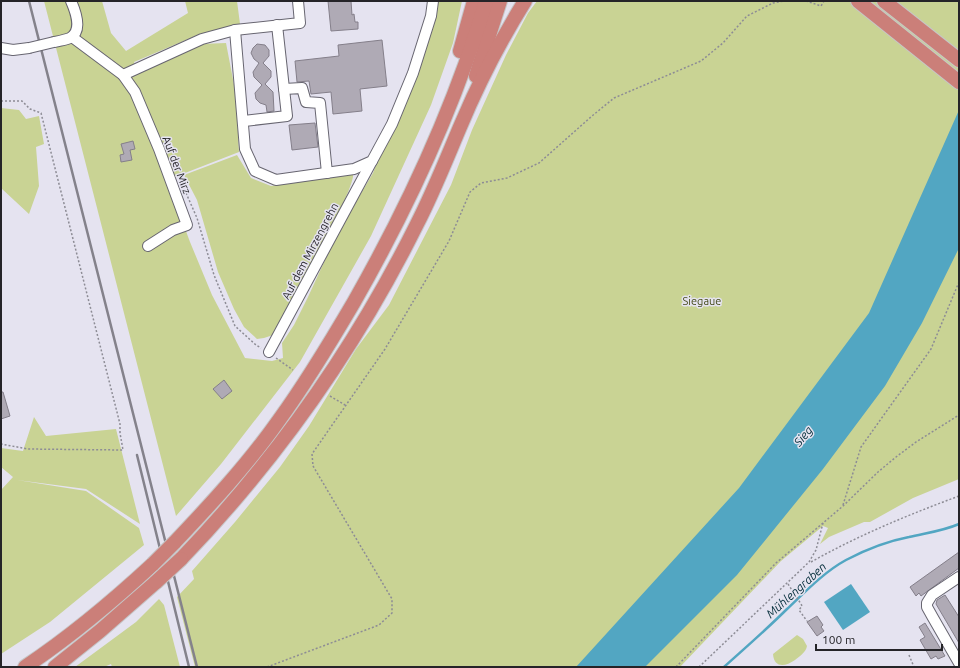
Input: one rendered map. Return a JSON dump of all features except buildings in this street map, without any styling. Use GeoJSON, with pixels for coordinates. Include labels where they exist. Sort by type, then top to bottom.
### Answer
{"type":"FeatureCollection","features":[{"type":"Feature","properties":{"kind":"highway"},"geometry":{"type":"LineString","coordinates":[[414,188],[458,57],[474,1]]}},
{"type":"Feature","properties":{"kind":"highway"},"geometry":{"type":"LineString","coordinates":[[25,667],[80,627],[153,564],[211,504],[246,464],[279,421],[309,377],[377,262],[414,188],[449,107],[486,1]]}},
{"type":"Feature","properties":{"kind":"highway"},"geometry":{"type":"LineString","coordinates":[[460,126],[500,1]]}},
{"type":"Feature","properties":{"kind":"highway"},"geometry":{"type":"LineString","coordinates":[[55,667],[89,640],[156,582],[181,558],[226,511],[268,461],[307,408],[366,318],[406,245],[440,176],[460,126],[491,60],[525,1]]}},
{"type":"Feature","properties":{"kind":"highway"},"geometry":{"type":"LineString","coordinates":[[852,1],[879,18]]}},
{"type":"Feature","properties":{"kind":"highway"},"geometry":{"type":"LineString","coordinates":[[858,1],[959,82]]}},
{"type":"Feature","properties":{"kind":"highway"},"geometry":{"type":"LineString","coordinates":[[884,1],[959,60]]}},
{"type":"Feature","properties":{"kind":"street"},"geometry":{"type":"LineString","coordinates":[[1,48],[13,50],[29,48],[72,37],[76,29],[77,20],[76,12],[71,1]]}},
{"type":"Feature","properties":{"kind":"street"},"geometry":{"type":"LineString","coordinates":[[123,75],[202,38],[234,30],[300,23],[298,1]]}},
{"type":"Feature","properties":{"kind":"street","name":"Auf dem Mirzengrehn"},"geometry":{"type":"LineString","coordinates":[[269,352],[392,124],[412,73],[431,16],[433,1]]}},
{"type":"Feature","properties":{"kind":"street"},"geometry":{"type":"LineString","coordinates":[[244,121],[287,116],[277,25]]}},
{"type":"Feature","properties":{"kind":"street"},"geometry":{"type":"LineString","coordinates":[[234,30],[244,121],[245,149],[255,171],[276,180],[354,169],[372,160]]}},
{"type":"Feature","properties":{"kind":"street","name":"Auf der Mirz"},"geometry":{"type":"LineString","coordinates":[[72,37],[123,75],[135,92],[188,225],[173,230],[148,246]]}},
{"type":"Feature","properties":{"kind":"street"},"geometry":{"type":"LineString","coordinates":[[284,89],[302,88],[306,102],[320,103],[327,172]]}},
{"type":"Feature","properties":{"kind":"street"},"geometry":{"type":"LineString","coordinates":[[959,577],[932,595],[927,603],[927,607],[959,663]]}},
{"type":"Feature","properties":{"kind":"path"},"geometry":{"type":"LineString","coordinates":[[268,667],[379,625],[392,613],[392,599],[313,466],[312,454],[385,349],[448,241],[470,192],[481,183],[507,178],[540,163],[614,98],[701,62],[723,43],[747,16],[773,3],[784,1]]}},
{"type":"Feature","properties":{"kind":"path"},"geometry":{"type":"LineString","coordinates":[[806,1],[821,6],[824,1]]}},
{"type":"Feature","properties":{"kind":"path"},"geometry":{"type":"LineString","coordinates":[[1,102],[22,101],[30,109],[41,113],[120,424],[123,450],[28,449],[1,444]]}},
{"type":"Feature","properties":{"kind":"path"},"geometry":{"type":"LineString","coordinates":[[184,189],[197,218],[214,275],[235,326],[256,345],[269,352],[293,370]]}},
{"type":"Feature","properties":{"kind":"path"},"geometry":{"type":"LineString","coordinates":[[843,506],[861,447],[931,349],[959,282]]}},
{"type":"Feature","properties":{"kind":"path"},"geometry":{"type":"LineString","coordinates":[[330,396],[345,405]]}},
{"type":"Feature","properties":{"kind":"path"},"geometry":{"type":"LineString","coordinates":[[676,667],[776,563],[843,506],[878,472],[916,442],[959,415]]}},
{"type":"Feature","properties":{"kind":"path"},"geometry":{"type":"LineString","coordinates":[[809,562],[862,535],[918,511],[959,496]]}},
{"type":"Feature","properties":{"kind":"path"},"geometry":{"type":"LineString","coordinates":[[699,667],[788,584],[809,562],[816,550],[823,522]]}},
{"type":"Feature","properties":{"kind":"path"},"geometry":{"type":"LineString","coordinates":[[788,584],[801,604],[802,606],[799,610],[807,621]]}},
{"type":"Feature","properties":{"kind":"path"},"geometry":{"type":"LineString","coordinates":[[909,655],[914,667]]}},
{"type":"Feature","properties":{"kind":"green space"},"geometry":{"type":"Polygon","coordinates":[[[44,1],[102,1],[111,33],[126,51],[188,13],[185,1],[237,1],[240,24],[200,34],[134,62],[138,71],[201,44],[226,43],[236,95],[239,152],[167,180],[212,295],[245,358],[272,361],[283,358],[282,343],[294,325],[337,234],[373,173],[437,1],[462,1],[453,43],[431,105],[371,236],[300,362],[221,464],[176,516],[44,1]]]}},
{"type":"Feature","properties":{"kind":"green space","name":"Siegaue"},"geometry":{"type":"Polygon","coordinates":[[[537,1],[959,1],[959,479],[913,498],[870,522],[864,522],[829,537],[820,544],[828,528],[823,526],[781,561],[680,667],[195,667],[177,597],[194,579],[192,571],[280,467],[309,426],[356,349],[389,305],[451,185],[472,130],[506,55],[528,13],[537,1]]]}},
{"type":"Feature","properties":{"kind":"green space"},"geometry":{"type":"Polygon","coordinates":[[[1,108],[19,110],[26,119],[39,116],[44,144],[36,147],[39,186],[29,214],[1,188],[1,108]]]}},
{"type":"Feature","properties":{"kind":"green space"},"geometry":{"type":"Polygon","coordinates":[[[237,155],[251,178],[271,186],[353,174],[344,202],[333,225],[276,334],[257,339],[244,327],[234,309],[218,272],[197,200],[184,175],[237,155]]]}},
{"type":"Feature","properties":{"kind":"green space"},"geometry":{"type":"Polygon","coordinates":[[[34,417],[46,436],[116,429],[140,524],[86,489],[17,480],[86,491],[139,528],[144,545],[50,622],[1,654],[1,490],[13,477],[1,467],[1,448],[23,451],[34,417]]]}},
{"type":"Feature","properties":{"kind":"green space"},"geometry":{"type":"Polygon","coordinates":[[[159,599],[164,605],[180,667],[112,667],[111,664],[104,667],[75,667],[136,622],[159,599]]]}},
{"type":"Feature","properties":{"kind":"green space"},"geometry":{"type":"Polygon","coordinates":[[[797,635],[803,639],[807,646],[801,655],[795,660],[784,665],[775,662],[773,654],[797,635]]]}},
{"type":"Feature","properties":{"kind":"water","name":"Sieg"},"geometry":{"type":"Polygon","coordinates":[[[959,110],[959,248],[922,323],[885,386],[823,469],[737,575],[645,667],[576,667],[739,488],[869,313],[959,110]]]}},
{"type":"Feature","properties":{"kind":"water"},"geometry":{"type":"Polygon","coordinates":[[[851,584],[870,612],[843,630],[824,602],[851,584]]]}},
{"type":"Feature","properties":{"kind":"waterway","name":"Mühlengraben"},"geometry":{"type":"LineString","coordinates":[[724,667],[815,583],[830,570],[846,560],[885,543],[941,530],[959,524]]}},
{"type":"Feature","properties":{"kind":"railway"},"geometry":{"type":"LineString","coordinates":[[29,1],[197,667]]}},
{"type":"Feature","properties":{"kind":"railway"},"geometry":{"type":"LineString","coordinates":[[137,455],[189,667]]}}]}
